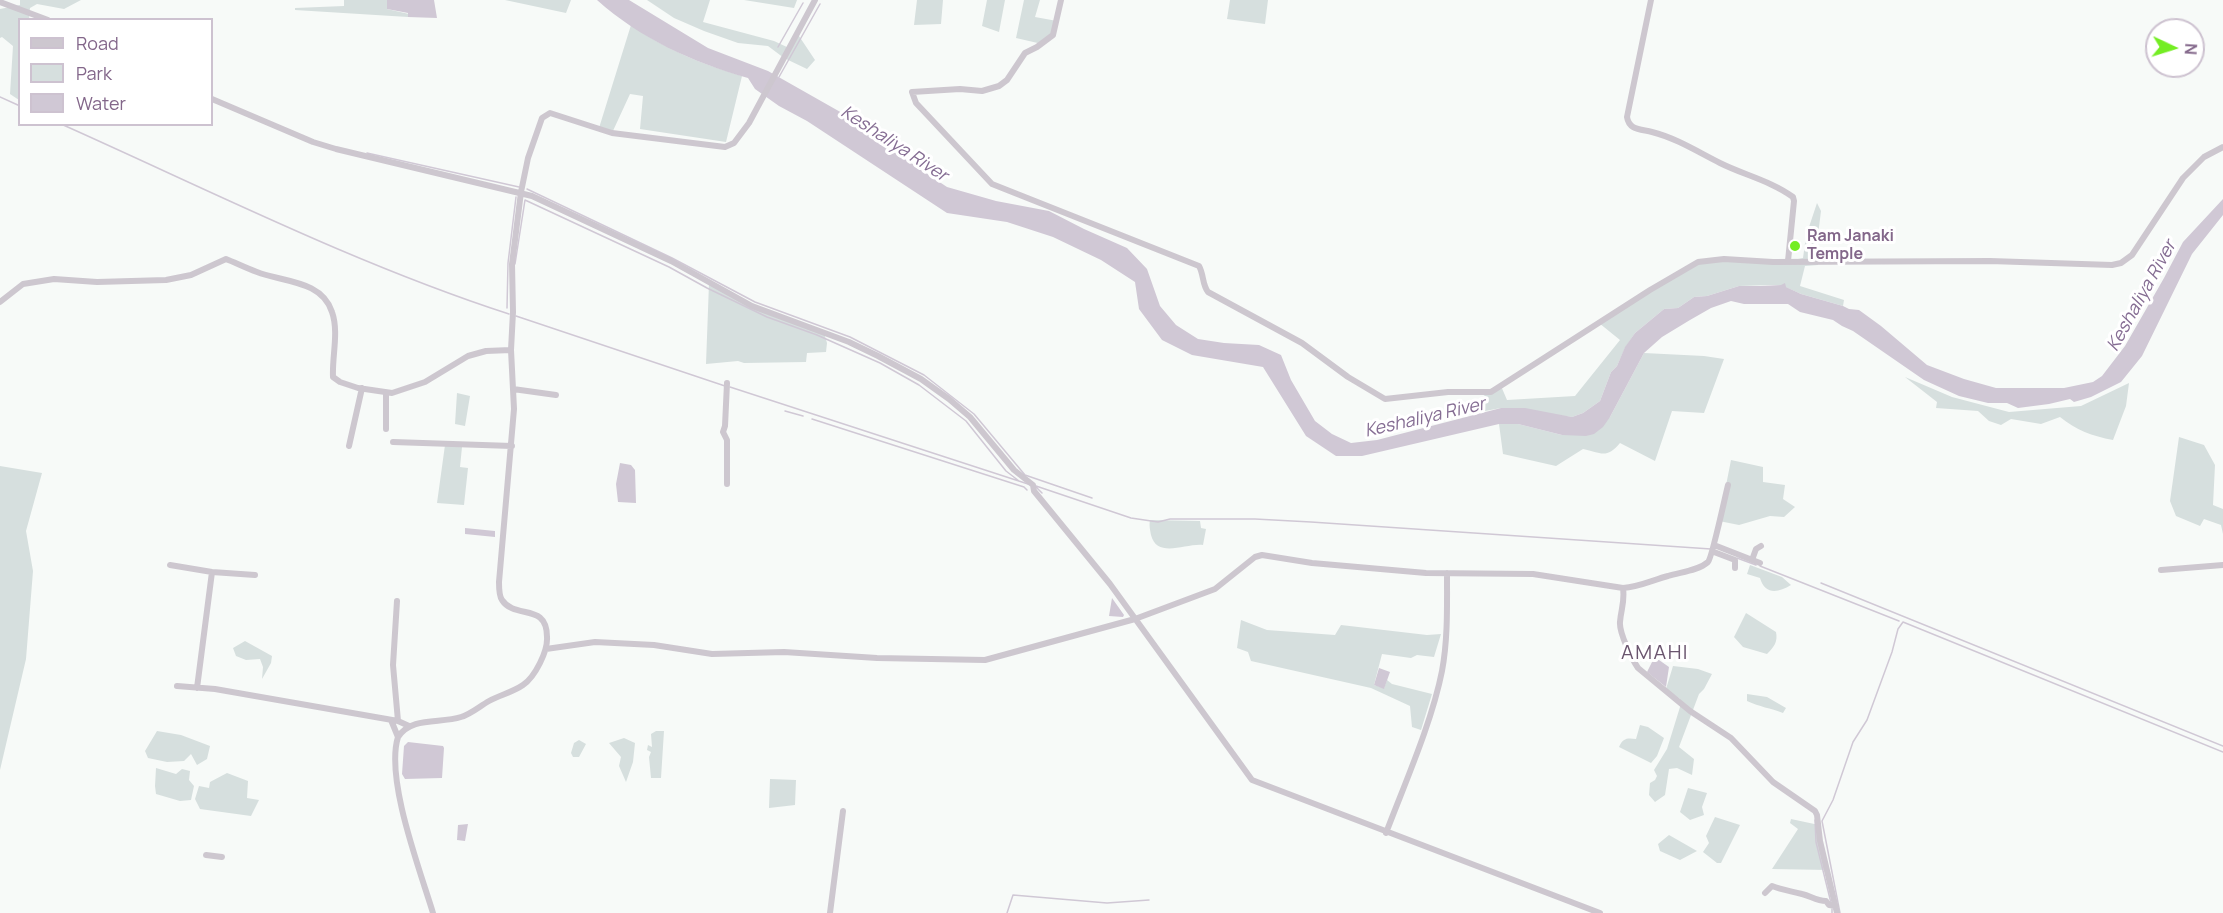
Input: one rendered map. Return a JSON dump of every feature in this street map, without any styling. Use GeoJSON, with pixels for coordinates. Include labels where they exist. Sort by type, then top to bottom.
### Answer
{"type":"FeatureCollection","features":[{"type":"Feature","properties":{"kind":"street"},"geometry":{"type":"LineString","coordinates":[[177,686],[251,695],[394,720],[409,726],[465,716],[504,693],[524,685],[544,655],[547,625],[540,616],[511,607],[501,599],[499,582],[512,446],[512,264],[521,192],[528,158],[542,118],[550,112],[612,133],[725,147],[734,143],[749,123],[814,0]]}},
{"type":"Feature","properties":{"kind":"street"},"geometry":{"type":"LineString","coordinates":[[1061,0],[1053,35],[1025,53],[1007,80],[999,86],[982,91],[960,89],[912,92],[916,103],[992,184],[1199,266],[1204,275],[1204,286],[1208,292],[1302,343],[1385,399],[1448,392],[1491,392],[1650,290],[1698,262],[1724,259],[1773,262],[1990,261],[2112,265],[2121,263],[2132,255],[2183,178],[2204,157],[2223,147]]}},
{"type":"Feature","properties":{"kind":"street"},"geometry":{"type":"LineString","coordinates":[[1651,0],[1627,117],[1630,126],[1660,134],[1703,152],[1793,197],[1788,261]]}},
{"type":"Feature","properties":{"kind":"street"},"geometry":{"type":"LineString","coordinates":[[0,2],[43,18]]}},
{"type":"Feature","properties":{"kind":"street"},"geometry":{"type":"LineString","coordinates":[[213,99],[313,142],[336,149],[521,192],[671,261],[752,306],[849,342],[921,379],[970,417],[1014,470],[1033,484],[1034,491],[1110,584],[1252,780],[1600,913]]}},
{"type":"Feature","properties":{"kind":"street"},"geometry":{"type":"LineString","coordinates":[[0,302],[23,284],[54,279],[97,282],[166,280],[191,275],[226,259],[258,272],[302,284],[318,292],[332,313],[333,377],[340,382],[392,393],[414,387],[468,356],[486,351],[511,350]]}},
{"type":"Feature","properties":{"kind":"street"},"geometry":{"type":"LineString","coordinates":[[726,386],[723,432],[727,440],[727,484]]}},
{"type":"Feature","properties":{"kind":"street"},"geometry":{"type":"LineString","coordinates":[[349,446],[362,388]]}},
{"type":"Feature","properties":{"kind":"street"},"geometry":{"type":"LineString","coordinates":[[513,389],[556,395]]}},
{"type":"Feature","properties":{"kind":"street"},"geometry":{"type":"LineString","coordinates":[[386,393],[386,429]]}},
{"type":"Feature","properties":{"kind":"street"},"geometry":{"type":"LineString","coordinates":[[393,442],[512,446]]}},
{"type":"Feature","properties":{"kind":"street"},"geometry":{"type":"LineString","coordinates":[[546,649],[595,642],[654,645],[712,654],[784,652],[877,658],[985,660],[1135,619],[1215,589],[1255,557],[1262,555],[1312,563],[1447,573],[1533,574],[1623,588],[1633,587],[1707,563],[1714,549],[1728,485]]}},
{"type":"Feature","properties":{"kind":"street"},"geometry":{"type":"LineString","coordinates":[[1752,560],[1756,549],[1761,546]]}},
{"type":"Feature","properties":{"kind":"street"},"geometry":{"type":"LineString","coordinates":[[1714,549],[1760,563]]}},
{"type":"Feature","properties":{"kind":"street"},"geometry":{"type":"LineString","coordinates":[[1714,549],[1735,560],[1735,568]]}},
{"type":"Feature","properties":{"kind":"street"},"geometry":{"type":"LineString","coordinates":[[170,565],[212,572],[255,574]]}},
{"type":"Feature","properties":{"kind":"street"},"geometry":{"type":"LineString","coordinates":[[2161,570],[2223,566]]}},
{"type":"Feature","properties":{"kind":"street"},"geometry":{"type":"LineString","coordinates":[[197,688],[212,572]]}},
{"type":"Feature","properties":{"kind":"street"},"geometry":{"type":"LineString","coordinates":[[1386,833],[1429,717],[1442,671],[1446,636],[1447,573]]}},
{"type":"Feature","properties":{"kind":"street"},"geometry":{"type":"LineString","coordinates":[[1623,588],[1625,601],[1619,626],[1638,668],[1690,711],[1731,738],[1773,782],[1815,810],[1837,910]]}},
{"type":"Feature","properties":{"kind":"street"},"geometry":{"type":"LineString","coordinates":[[397,601],[393,665],[394,720],[398,737]]}},
{"type":"Feature","properties":{"kind":"street"},"geometry":{"type":"LineString","coordinates":[[409,726],[398,737],[396,744],[396,772],[408,832],[433,913]]}},
{"type":"Feature","properties":{"kind":"street"},"geometry":{"type":"LineString","coordinates":[[830,913],[843,811]]}},
{"type":"Feature","properties":{"kind":"street"},"geometry":{"type":"LineString","coordinates":[[206,855],[222,857]]}},
{"type":"Feature","properties":{"kind":"street"},"geometry":{"type":"LineString","coordinates":[[1765,893],[1772,886],[1804,894],[1817,901],[1826,901],[1837,910]]}},
{"type":"Feature","properties":{"kind":"green space"},"geometry":{"type":"Polygon","coordinates":[[[20,0],[81,0],[64,9],[37,4],[30,8],[29,18],[18,18],[18,99],[10,94],[13,46],[2,37],[0,38],[0,9],[20,5],[20,0]]]}},
{"type":"Feature","properties":{"kind":"green space"},"geometry":{"type":"Polygon","coordinates":[[[344,0],[387,0],[387,9],[409,14],[408,17],[295,10],[295,8],[344,6],[344,0]]]}},
{"type":"Feature","properties":{"kind":"green space"},"geometry":{"type":"Polygon","coordinates":[[[505,0],[571,0],[566,13],[505,0]]]}},
{"type":"Feature","properties":{"kind":"green space"},"geometry":{"type":"Polygon","coordinates":[[[647,0],[710,0],[703,22],[774,41],[789,48],[797,33],[815,60],[807,69],[784,58],[768,46],[738,43],[704,31],[674,18],[647,0]]]}},
{"type":"Feature","properties":{"kind":"green space"},"geometry":{"type":"Polygon","coordinates":[[[744,0],[797,0],[794,8],[744,0]]]}},
{"type":"Feature","properties":{"kind":"green space"},"geometry":{"type":"Polygon","coordinates":[[[917,0],[943,0],[941,24],[914,25],[917,0]]]}},
{"type":"Feature","properties":{"kind":"green space"},"geometry":{"type":"Polygon","coordinates":[[[987,0],[1005,0],[999,32],[982,26],[987,0]]]}},
{"type":"Feature","properties":{"kind":"green space"},"geometry":{"type":"Polygon","coordinates":[[[1024,0],[1040,0],[1035,17],[1057,21],[1053,35],[1042,44],[1016,38],[1024,0]]]}},
{"type":"Feature","properties":{"kind":"green space"},"geometry":{"type":"Polygon","coordinates":[[[1230,0],[1268,0],[1265,24],[1227,19],[1230,0]]]}},
{"type":"Feature","properties":{"kind":"green space"},"geometry":{"type":"Polygon","coordinates":[[[631,25],[684,55],[742,76],[726,142],[640,129],[643,96],[630,94],[612,133],[599,128],[631,25]]]}},
{"type":"Feature","properties":{"kind":"green space"},"geometry":{"type":"Polygon","coordinates":[[[1817,203],[1821,211],[1816,251],[1818,265],[1805,266],[1800,286],[1844,300],[1843,306],[1801,294],[1781,285],[1739,286],[1707,296],[1694,297],[1678,308],[1664,309],[1635,333],[1617,366],[1611,372],[1600,401],[1583,413],[1572,417],[1501,408],[1485,411],[1485,396],[1479,392],[1501,386],[1507,400],[1575,396],[1620,340],[1599,323],[1698,262],[1788,261],[1803,258],[1806,236],[1817,203]]]}},
{"type":"Feature","properties":{"kind":"green space"},"geometry":{"type":"Polygon","coordinates":[[[709,283],[752,306],[824,333],[827,343],[826,352],[807,353],[806,362],[744,363],[738,361],[706,364],[709,283]]]}},
{"type":"Feature","properties":{"kind":"green space"},"geometry":{"type":"Polygon","coordinates":[[[1644,353],[1724,359],[1704,413],[1672,411],[1655,461],[1620,443],[1611,451],[1603,454],[1583,449],[1556,466],[1503,454],[1499,424],[1518,424],[1562,435],[1610,417],[1644,353]]]}},
{"type":"Feature","properties":{"kind":"green space"},"geometry":{"type":"Polygon","coordinates":[[[1905,377],[1952,397],[2009,412],[2081,406],[2129,383],[2126,406],[2113,440],[2085,432],[2060,417],[2041,424],[2011,419],[2001,425],[1989,421],[1978,411],[1936,408],[1937,402],[1905,377]]]}},
{"type":"Feature","properties":{"kind":"green space"},"geometry":{"type":"Polygon","coordinates":[[[457,393],[470,396],[465,426],[455,424],[457,393]]]}},
{"type":"Feature","properties":{"kind":"green space"},"geometry":{"type":"Polygon","coordinates":[[[2179,437],[2204,445],[2215,465],[2213,505],[2223,509],[2223,534],[2221,525],[2204,519],[2200,526],[2176,516],[2170,501],[2179,437]]]}},
{"type":"Feature","properties":{"kind":"green space"},"geometry":{"type":"Polygon","coordinates":[[[445,445],[462,447],[460,467],[468,468],[464,505],[437,503],[445,445]]]}},
{"type":"Feature","properties":{"kind":"green space"},"geometry":{"type":"Polygon","coordinates":[[[1731,460],[1763,467],[1763,482],[1785,485],[1783,499],[1795,507],[1784,517],[1770,516],[1739,525],[1719,521],[1731,460]]]}},
{"type":"Feature","properties":{"kind":"green space"},"geometry":{"type":"Polygon","coordinates":[[[0,466],[42,473],[26,531],[33,571],[26,659],[0,770],[0,466]]]}},
{"type":"Feature","properties":{"kind":"green space"},"geometry":{"type":"Polygon","coordinates":[[[1150,520],[1200,521],[1201,528],[1206,529],[1203,545],[1173,548],[1159,546],[1151,535],[1150,520]]]}},
{"type":"Feature","properties":{"kind":"green space"},"geometry":{"type":"Polygon","coordinates":[[[1750,565],[1782,577],[1791,585],[1777,591],[1769,590],[1762,584],[1760,578],[1747,574],[1750,565]]]}},
{"type":"Feature","properties":{"kind":"green space"},"geometry":{"type":"Polygon","coordinates":[[[1746,613],[1776,632],[1775,644],[1767,654],[1743,647],[1734,637],[1746,613]]]}},
{"type":"Feature","properties":{"kind":"green space"},"geometry":{"type":"Polygon","coordinates":[[[1241,620],[1267,630],[1335,635],[1341,625],[1427,635],[1441,634],[1434,657],[1417,655],[1411,658],[1382,654],[1374,685],[1384,688],[1387,680],[1392,684],[1432,694],[1421,730],[1412,727],[1410,706],[1371,688],[1251,661],[1248,652],[1237,648],[1241,620]]]}},
{"type":"Feature","properties":{"kind":"green space"},"geometry":{"type":"Polygon","coordinates":[[[245,641],[272,656],[271,663],[262,679],[263,667],[260,659],[246,660],[236,656],[233,648],[245,641]]]}},
{"type":"Feature","properties":{"kind":"green space"},"geometry":{"type":"Polygon","coordinates":[[[1673,666],[1698,669],[1712,674],[1699,694],[1679,747],[1694,759],[1692,775],[1677,768],[1669,769],[1665,795],[1655,802],[1649,795],[1650,783],[1657,776],[1654,770],[1667,749],[1680,707],[1680,699],[1666,689],[1673,666]]]}},
{"type":"Feature","properties":{"kind":"green space"},"geometry":{"type":"Polygon","coordinates":[[[1747,694],[1767,697],[1786,708],[1783,713],[1756,705],[1747,701],[1747,694]]]}},
{"type":"Feature","properties":{"kind":"green space"},"geometry":{"type":"Polygon","coordinates":[[[1640,725],[1648,727],[1664,738],[1657,756],[1651,763],[1619,747],[1626,739],[1636,739],[1640,725]]]}},
{"type":"Feature","properties":{"kind":"green space"},"geometry":{"type":"Polygon","coordinates":[[[157,731],[181,735],[210,746],[207,759],[197,765],[191,754],[184,761],[167,762],[148,758],[145,751],[157,731]]]}},
{"type":"Feature","properties":{"kind":"green space"},"geometry":{"type":"Polygon","coordinates":[[[664,731],[661,778],[651,778],[649,757],[651,752],[647,750],[648,745],[652,747],[651,734],[664,731]]]}},
{"type":"Feature","properties":{"kind":"green space"},"geometry":{"type":"Polygon","coordinates":[[[624,738],[635,743],[633,762],[626,782],[619,766],[621,757],[609,743],[624,738]]]}},
{"type":"Feature","properties":{"kind":"green space"},"geometry":{"type":"Polygon","coordinates":[[[579,740],[586,744],[579,757],[573,757],[571,753],[574,743],[579,740]]]}},
{"type":"Feature","properties":{"kind":"green space"},"geometry":{"type":"Polygon","coordinates":[[[156,768],[176,774],[182,769],[190,771],[189,780],[194,786],[191,800],[180,801],[156,794],[156,768]]]}},
{"type":"Feature","properties":{"kind":"green space"},"geometry":{"type":"Polygon","coordinates":[[[227,773],[248,781],[247,798],[259,800],[251,816],[200,809],[195,799],[199,786],[209,788],[210,782],[227,773]]]}},
{"type":"Feature","properties":{"kind":"green space"},"geometry":{"type":"Polygon","coordinates":[[[770,779],[796,780],[795,805],[769,808],[770,779]]]}},
{"type":"Feature","properties":{"kind":"green space"},"geometry":{"type":"Polygon","coordinates":[[[1688,788],[1707,793],[1702,807],[1704,815],[1690,820],[1680,812],[1688,788]]]}},
{"type":"Feature","properties":{"kind":"green space"},"geometry":{"type":"Polygon","coordinates":[[[1715,817],[1740,825],[1721,863],[1717,863],[1703,852],[1709,843],[1706,836],[1715,817]]]}},
{"type":"Feature","properties":{"kind":"green space"},"geometry":{"type":"Polygon","coordinates":[[[1791,819],[1819,825],[1828,870],[1772,869],[1798,829],[1790,823],[1791,819]]]}},
{"type":"Feature","properties":{"kind":"green space"},"geometry":{"type":"Polygon","coordinates":[[[1669,835],[1697,851],[1680,860],[1660,851],[1658,844],[1669,835]]]}},
{"type":"Feature","properties":{"kind":"water"},"geometry":{"type":"Polygon","coordinates":[[[387,0],[434,0],[437,18],[408,17],[408,13],[387,9],[387,0]]]}},
{"type":"Feature","properties":{"kind":"water"},"geometry":{"type":"Polygon","coordinates":[[[597,0],[629,0],[708,48],[768,71],[858,122],[887,147],[947,187],[996,201],[1049,211],[1127,248],[1147,269],[1160,306],[1176,325],[1198,339],[1259,345],[1281,355],[1291,380],[1315,421],[1332,434],[1351,443],[1377,440],[1501,408],[1525,408],[1572,417],[1583,413],[1600,401],[1611,372],[1617,366],[1625,347],[1635,333],[1664,309],[1678,308],[1694,297],[1707,296],[1739,286],[1785,283],[1786,287],[1801,294],[1859,310],[1927,365],[1996,388],[2064,388],[2093,382],[2102,376],[2125,346],[2183,242],[2223,199],[2223,215],[2192,254],[2142,356],[2121,382],[2091,397],[2074,402],[2070,399],[2018,408],[2007,403],[1988,403],[1959,396],[1924,380],[1853,331],[1833,320],[1800,312],[1788,304],[1744,304],[1731,301],[1711,308],[1690,320],[1662,337],[1644,353],[1610,417],[1594,434],[1562,435],[1518,424],[1499,424],[1362,456],[1336,456],[1306,436],[1263,367],[1192,355],[1162,340],[1139,309],[1135,282],[1101,260],[1053,237],[1007,222],[947,213],[807,121],[779,106],[755,89],[748,78],[707,65],[668,48],[631,26],[597,0]]]}},
{"type":"Feature","properties":{"kind":"water"},"geometry":{"type":"Polygon","coordinates":[[[620,463],[631,465],[635,470],[636,503],[618,502],[616,484],[620,463]]]}},
{"type":"Feature","properties":{"kind":"water"},"geometry":{"type":"Polygon","coordinates":[[[465,528],[495,531],[495,537],[465,534],[465,528]]]}},
{"type":"Feature","properties":{"kind":"water"},"geometry":{"type":"Polygon","coordinates":[[[1112,598],[1124,615],[1123,617],[1109,616],[1112,598]]]}},
{"type":"Feature","properties":{"kind":"water"},"geometry":{"type":"Polygon","coordinates":[[[1653,660],[1659,660],[1669,667],[1666,687],[1647,672],[1653,660]]]}},
{"type":"Feature","properties":{"kind":"water"},"geometry":{"type":"Polygon","coordinates":[[[1379,668],[1390,672],[1384,689],[1374,685],[1379,668]]]}},
{"type":"Feature","properties":{"kind":"water"},"geometry":{"type":"Polygon","coordinates":[[[408,742],[443,746],[442,778],[405,779],[402,774],[404,746],[408,742]]]}},
{"type":"Feature","properties":{"kind":"water"},"geometry":{"type":"Polygon","coordinates":[[[468,824],[465,841],[457,840],[458,825],[468,824]]]}},
{"type":"Feature","properties":{"kind":"waterway"},"geometry":{"type":"LineString","coordinates":[[778,47],[803,3]]}},
{"type":"Feature","properties":{"kind":"waterway"},"geometry":{"type":"LineString","coordinates":[[779,77],[820,4]]}},
{"type":"Feature","properties":{"kind":"waterway"},"geometry":{"type":"LineString","coordinates":[[0,97],[18,105]]}},
{"type":"Feature","properties":{"kind":"waterway"},"geometry":{"type":"LineString","coordinates":[[65,126],[339,249],[509,314]]}},
{"type":"Feature","properties":{"kind":"waterway"},"geometry":{"type":"LineString","coordinates":[[367,153],[519,187]]}},
{"type":"Feature","properties":{"kind":"waterway"},"geometry":{"type":"LineString","coordinates":[[527,189],[672,258],[755,302],[850,337],[924,375],[974,414],[1025,475],[1092,498]]}},
{"type":"Feature","properties":{"kind":"waterway"},"geometry":{"type":"LineString","coordinates":[[507,308],[508,263],[516,197]]}},
{"type":"Feature","properties":{"kind":"waterway"},"geometry":{"type":"LineString","coordinates":[[515,264],[525,200],[669,267],[767,317],[817,335],[880,363],[919,385],[966,421],[1006,471],[1019,481]]}},
{"type":"Feature","properties":{"kind":"waterway"},"geometry":{"type":"LineString","coordinates":[[516,316],[725,386]]}},
{"type":"Feature","properties":{"kind":"waterway"},"geometry":{"type":"LineString","coordinates":[[730,387],[1028,484]]}},
{"type":"Feature","properties":{"kind":"waterway"},"geometry":{"type":"LineString","coordinates":[[785,411],[803,416]]}},
{"type":"Feature","properties":{"kind":"waterway"},"geometry":{"type":"LineString","coordinates":[[812,419],[1024,487],[1027,490]]}},
{"type":"Feature","properties":{"kind":"waterway"},"geometry":{"type":"LineString","coordinates":[[1036,486],[1131,518],[1158,522],[1170,519],[1255,519],[1711,549]]}},
{"type":"Feature","properties":{"kind":"waterway"},"geometry":{"type":"LineString","coordinates":[[1036,487],[1042,493]]}},
{"type":"Feature","properties":{"kind":"waterway"},"geometry":{"type":"LineString","coordinates":[[1737,558],[1756,565]]}},
{"type":"Feature","properties":{"kind":"waterway"},"geometry":{"type":"LineString","coordinates":[[1760,566],[1899,621]]}},
{"type":"Feature","properties":{"kind":"waterway"},"geometry":{"type":"LineString","coordinates":[[1821,583],[2223,746]]}},
{"type":"Feature","properties":{"kind":"waterway"},"geometry":{"type":"LineString","coordinates":[[1840,913],[1822,821],[1833,800],[1853,742],[1867,720],[1898,629],[1903,622],[2223,752]]}},
{"type":"Feature","properties":{"kind":"waterway"},"geometry":{"type":"LineString","coordinates":[[1815,820],[1816,842],[1831,903]]}},
{"type":"Feature","properties":{"kind":"waterway"},"geometry":{"type":"LineString","coordinates":[[1007,913],[1013,895],[1107,903],[1149,900]]}},
{"type":"Feature","properties":{"kind":"place","name":"Ram Janaki Temple"},"geometry":{"type":"Point","coordinates":[1795,246]}},
{"type":"Feature","properties":{"kind":"district","name":"AMAHI"},"geometry":{"type":"Point","coordinates":[1655,653]}},
{"type":"Feature","properties":{"kind":"water label","name":"Keshaliya River"},"geometry":{"type":"Point","coordinates":[894,144]}},
{"type":"Feature","properties":{"kind":"water label","name":"Keshaliya River"},"geometry":{"type":"Point","coordinates":[2142,296]}},
{"type":"Feature","properties":{"kind":"water label","name":"Keshaliya River"},"geometry":{"type":"Point","coordinates":[1425,418]}}]}
